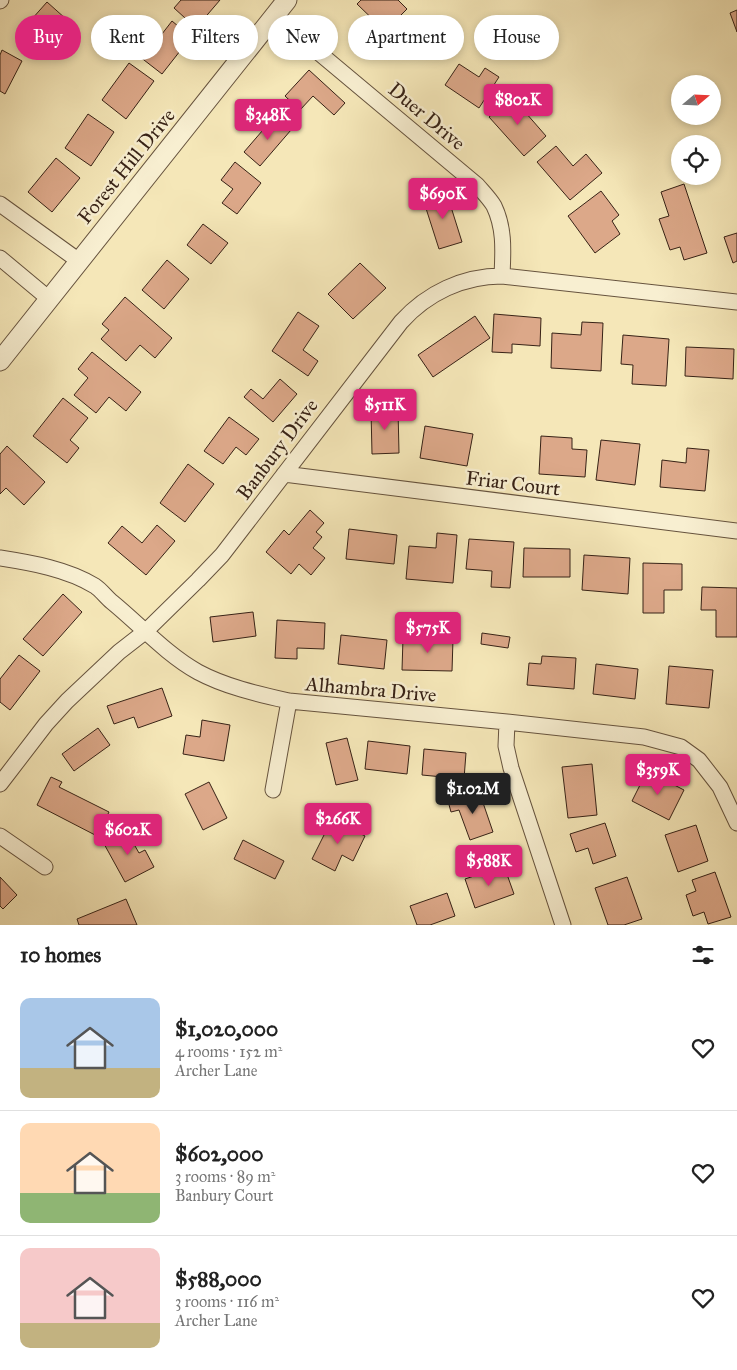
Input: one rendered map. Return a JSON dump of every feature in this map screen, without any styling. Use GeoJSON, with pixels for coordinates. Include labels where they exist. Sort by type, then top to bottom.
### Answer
{"type":"FeatureCollection","features":[{"type":"Feature","properties":{"kind":"street","name":"Forest Hill Drive"},"geometry":{"type":"LineString","coordinates":[[277,15],[287,0]]}},
{"type":"Feature","properties":{"kind":"street","name":"Forest Hill Drive"},"geometry":{"type":"LineString","coordinates":[[0,361],[48,298],[268,26]]}},
{"type":"Feature","properties":{"kind":"street","name":"Duer Drive"},"geometry":{"type":"LineString","coordinates":[[329,60],[478,185],[494,205],[502,225],[502,276]]}},
{"type":"Feature","properties":{"kind":"street"},"geometry":{"type":"LineString","coordinates":[[0,204],[78,261]]}},
{"type":"Feature","properties":{"kind":"street"},"geometry":{"type":"LineString","coordinates":[[0,258],[48,298]]}},
{"type":"Feature","properties":{"kind":"street","name":"Banbury Drive"},"geometry":{"type":"LineString","coordinates":[[0,784],[46,724],[67,701],[119,652],[146,631],[222,555],[383,344],[413,309],[439,291],[484,276],[502,276],[737,302]]}},
{"type":"Feature","properties":{"kind":"street","name":"Friar Court"},"geometry":{"type":"LineString","coordinates":[[284,474],[737,531]]}},
{"type":"Feature","properties":{"kind":"street","name":"Alhambra Drive"},"geometry":{"type":"LineString","coordinates":[[0,558],[44,566],[80,577],[97,588],[181,661],[216,681],[259,695],[289,701],[644,737],[680,747],[699,760],[711,773],[720,787],[737,823]]}},
{"type":"Feature","properties":{"kind":"street"},"geometry":{"type":"LineString","coordinates":[[273,790],[289,701]]}},
{"type":"Feature","properties":{"kind":"street"},"geometry":{"type":"LineString","coordinates":[[507,722],[506,746],[511,768],[559,924]]}},
{"type":"Feature","properties":{"kind":"street"},"geometry":{"type":"LineString","coordinates":[[0,836],[46,867]]}},
{"type":"Feature","properties":{"kind":"building"},"geometry":{"type":"Polygon","coordinates":[[[181,0],[220,0],[207,15],[182,15],[174,8],[181,0]]]}},
{"type":"Feature","properties":{"kind":"building"},"geometry":{"type":"Polygon","coordinates":[[[361,0],[398,0],[407,9],[401,15],[368,15],[357,4],[361,0]]]}},
{"type":"Feature","properties":{"kind":"building"},"geometry":{"type":"Polygon","coordinates":[[[47,2],[62,15],[35,15],[47,2]]]}},
{"type":"Feature","properties":{"kind":"building"},"geometry":{"type":"Polygon","coordinates":[[[737,10],[737,32],[730,13],[737,10]]]}},
{"type":"Feature","properties":{"kind":"building"},"geometry":{"type":"Polygon","coordinates":[[[173,22],[173,60],[162,74],[144,60],[163,60],[163,33],[173,22]]]}},
{"type":"Feature","properties":{"kind":"building"},"geometry":{"type":"Polygon","coordinates":[[[2,50],[15,57],[15,60],[22,61],[5,94],[0,91],[0,55],[2,50]]]}},
{"type":"Feature","properties":{"kind":"building"},"geometry":{"type":"Polygon","coordinates":[[[129,63],[154,81],[126,119],[102,100],[129,63]]]}},
{"type":"Feature","properties":{"kind":"building"},"geometry":{"type":"Polygon","coordinates":[[[459,64],[479,77],[485,68],[499,77],[479,108],[445,85],[459,64]]]}},
{"type":"Feature","properties":{"kind":"building"},"geometry":{"type":"Polygon","coordinates":[[[309,70],[345,103],[334,115],[313,96],[300,110],[285,96],[309,70]]]}},
{"type":"Feature","properties":{"kind":"building"},"geometry":{"type":"Polygon","coordinates":[[[512,97],[546,136],[524,156],[489,117],[512,97]]]}},
{"type":"Feature","properties":{"kind":"building"},"geometry":{"type":"Polygon","coordinates":[[[88,114],[114,132],[91,166],[65,148],[88,114]]]}},
{"type":"Feature","properties":{"kind":"building"},"geometry":{"type":"Polygon","coordinates":[[[275,116],[291,130],[260,166],[244,152],[275,116]]]}},
{"type":"Feature","properties":{"kind":"building"},"geometry":{"type":"Polygon","coordinates":[[[556,146],[573,166],[586,154],[602,173],[570,200],[537,162],[556,146]]]}},
{"type":"Feature","properties":{"kind":"building"},"geometry":{"type":"Polygon","coordinates":[[[56,158],[80,178],[52,212],[28,192],[56,158]]]}},
{"type":"Feature","properties":{"kind":"building"},"geometry":{"type":"Polygon","coordinates":[[[235,162],[261,183],[237,214],[222,203],[233,189],[221,180],[235,162]]]}},
{"type":"Feature","properties":{"kind":"building"},"geometry":{"type":"Polygon","coordinates":[[[684,185],[707,253],[684,260],[680,247],[670,250],[659,219],[669,216],[661,192],[684,185]]]}},
{"type":"Feature","properties":{"kind":"building"},"geometry":{"type":"Polygon","coordinates":[[[446,191],[462,242],[439,249],[423,199],[446,191]]]}},
{"type":"Feature","properties":{"kind":"building"},"geometry":{"type":"Polygon","coordinates":[[[601,191],[619,215],[612,221],[620,234],[595,253],[568,216],[601,191]]]}},
{"type":"Feature","properties":{"kind":"building"},"geometry":{"type":"Polygon","coordinates":[[[203,224],[228,243],[211,264],[187,245],[203,224]]]}},
{"type":"Feature","properties":{"kind":"building"},"geometry":{"type":"Polygon","coordinates":[[[737,233],[737,261],[733,263],[724,237],[737,233]]]}},
{"type":"Feature","properties":{"kind":"building"},"geometry":{"type":"Polygon","coordinates":[[[167,260],[189,279],[164,309],[142,290],[167,260]]]}},
{"type":"Feature","properties":{"kind":"building"},"geometry":{"type":"Polygon","coordinates":[[[360,263],[386,288],[353,319],[328,294],[360,263]]]}},
{"type":"Feature","properties":{"kind":"building"},"geometry":{"type":"Polygon","coordinates":[[[125,297],[172,338],[155,358],[140,345],[126,361],[101,339],[109,330],[102,324],[125,297]]]}},
{"type":"Feature","properties":{"kind":"building"},"geometry":{"type":"Polygon","coordinates":[[[298,312],[319,326],[303,350],[318,361],[308,376],[272,351],[298,312]]]}},
{"type":"Feature","properties":{"kind":"building"},"geometry":{"type":"Polygon","coordinates":[[[494,314],[541,318],[540,346],[512,344],[512,353],[492,352],[494,314]]]}},
{"type":"Feature","properties":{"kind":"building"},"geometry":{"type":"Polygon","coordinates":[[[475,316],[490,338],[433,377],[418,355],[475,316]]]}},
{"type":"Feature","properties":{"kind":"building"},"geometry":{"type":"Polygon","coordinates":[[[582,322],[603,323],[601,371],[551,368],[552,333],[581,335],[582,322]]]}},
{"type":"Feature","properties":{"kind":"building"},"geometry":{"type":"Polygon","coordinates":[[[623,335],[669,339],[666,386],[632,384],[633,365],[621,364],[623,335]]]}},
{"type":"Feature","properties":{"kind":"building"},"geometry":{"type":"Polygon","coordinates":[[[686,347],[734,349],[733,379],[685,376],[686,347]]]}},
{"type":"Feature","properties":{"kind":"building"},"geometry":{"type":"Polygon","coordinates":[[[92,352],[141,392],[126,411],[109,397],[96,413],[74,395],[88,378],[78,369],[92,352]]]}},
{"type":"Feature","properties":{"kind":"building"},"geometry":{"type":"Polygon","coordinates":[[[280,379],[297,394],[273,422],[244,397],[251,389],[263,399],[280,379]]]}},
{"type":"Feature","properties":{"kind":"building"},"geometry":{"type":"Polygon","coordinates":[[[63,398],[88,418],[70,440],[79,448],[67,463],[33,436],[63,398]]]}},
{"type":"Feature","properties":{"kind":"building"},"geometry":{"type":"Polygon","coordinates":[[[398,409],[399,453],[372,454],[371,410],[398,409]]]}},
{"type":"Feature","properties":{"kind":"building"},"geometry":{"type":"Polygon","coordinates":[[[229,417],[259,439],[246,455],[236,447],[223,464],[204,451],[229,417]]]}},
{"type":"Feature","properties":{"kind":"building"},"geometry":{"type":"Polygon","coordinates":[[[425,426],[473,434],[467,466],[420,458],[425,426]]]}},
{"type":"Feature","properties":{"kind":"building"},"geometry":{"type":"Polygon","coordinates":[[[541,436],[572,438],[572,449],[587,450],[585,477],[539,474],[541,436]]]}},
{"type":"Feature","properties":{"kind":"building"},"geometry":{"type":"Polygon","coordinates":[[[601,440],[640,444],[635,485],[596,480],[601,440]]]}},
{"type":"Feature","properties":{"kind":"building"},"geometry":{"type":"Polygon","coordinates":[[[7,446],[45,482],[24,505],[6,488],[0,494],[0,454],[7,446]]]}},
{"type":"Feature","properties":{"kind":"building"},"geometry":{"type":"Polygon","coordinates":[[[687,448],[709,450],[705,491],[660,487],[662,460],[686,463],[687,448]]]}},
{"type":"Feature","properties":{"kind":"building"},"geometry":{"type":"Polygon","coordinates":[[[188,464],[214,484],[185,522],[160,503],[188,464]]]}},
{"type":"Feature","properties":{"kind":"building"},"geometry":{"type":"Polygon","coordinates":[[[310,510],[324,523],[316,532],[322,537],[313,548],[325,558],[311,575],[299,564],[291,574],[266,552],[284,530],[289,535],[310,510]]]}},
{"type":"Feature","properties":{"kind":"building"},"geometry":{"type":"Polygon","coordinates":[[[157,525],[175,541],[146,575],[108,543],[122,526],[142,543],[157,525]]]}},
{"type":"Feature","properties":{"kind":"building"},"geometry":{"type":"Polygon","coordinates":[[[349,529],[397,535],[394,564],[346,559],[349,529]]]}},
{"type":"Feature","properties":{"kind":"building"},"geometry":{"type":"Polygon","coordinates":[[[437,533],[457,535],[453,583],[406,579],[409,546],[436,548],[437,533]]]}},
{"type":"Feature","properties":{"kind":"building"},"geometry":{"type":"Polygon","coordinates":[[[469,539],[514,542],[510,588],[491,587],[492,571],[466,569],[469,539]]]}},
{"type":"Feature","properties":{"kind":"building"},"geometry":{"type":"Polygon","coordinates":[[[524,548],[570,549],[570,577],[523,577],[524,548]]]}},
{"type":"Feature","properties":{"kind":"building"},"geometry":{"type":"Polygon","coordinates":[[[584,555],[630,558],[628,594],[582,590],[584,555]]]}},
{"type":"Feature","properties":{"kind":"building"},"geometry":{"type":"Polygon","coordinates":[[[643,563],[682,564],[682,590],[664,590],[664,613],[643,613],[643,563]]]}},
{"type":"Feature","properties":{"kind":"building"},"geometry":{"type":"Polygon","coordinates":[[[702,587],[737,588],[737,637],[716,637],[716,610],[701,610],[702,587]]]}},
{"type":"Feature","properties":{"kind":"building"},"geometry":{"type":"Polygon","coordinates":[[[63,594],[82,612],[43,656],[23,639],[63,594]]]}},
{"type":"Feature","properties":{"kind":"building"},"geometry":{"type":"Polygon","coordinates":[[[253,612],[256,636],[213,642],[210,617],[253,612]]]}},
{"type":"Feature","properties":{"kind":"building"},"geometry":{"type":"Polygon","coordinates":[[[277,620],[325,623],[324,649],[297,648],[297,659],[275,658],[277,620]]]}},
{"type":"Feature","properties":{"kind":"building"},"geometry":{"type":"Polygon","coordinates":[[[482,633],[510,637],[508,648],[481,644],[482,633]]]}},
{"type":"Feature","properties":{"kind":"building"},"geometry":{"type":"Polygon","coordinates":[[[341,635],[387,640],[384,669],[338,664],[341,635]]]}},
{"type":"Feature","properties":{"kind":"building"},"geometry":{"type":"Polygon","coordinates":[[[403,638],[453,639],[452,671],[402,670],[403,638]]]}},
{"type":"Feature","properties":{"kind":"building"},"geometry":{"type":"Polygon","coordinates":[[[19,655],[40,671],[10,710],[0,702],[0,679],[19,655]]]}},
{"type":"Feature","properties":{"kind":"building"},"geometry":{"type":"Polygon","coordinates":[[[542,656],[576,658],[574,689],[527,685],[529,663],[541,664],[542,656]]]}},
{"type":"Feature","properties":{"kind":"building"},"geometry":{"type":"Polygon","coordinates":[[[596,664],[638,669],[635,699],[593,694],[596,664]]]}},
{"type":"Feature","properties":{"kind":"building"},"geometry":{"type":"Polygon","coordinates":[[[669,666],[713,670],[709,708],[666,704],[669,666]]]}},
{"type":"Feature","properties":{"kind":"building"},"geometry":{"type":"Polygon","coordinates":[[[162,688],[172,716],[138,728],[134,717],[114,724],[107,706],[162,688]]]}},
{"type":"Feature","properties":{"kind":"building"},"geometry":{"type":"Polygon","coordinates":[[[202,720],[230,725],[224,761],[183,754],[186,735],[200,737],[202,720]]]}},
{"type":"Feature","properties":{"kind":"building"},"geometry":{"type":"Polygon","coordinates":[[[98,728],[110,745],[74,771],[62,754],[98,728]]]}},
{"type":"Feature","properties":{"kind":"building"},"geometry":{"type":"Polygon","coordinates":[[[347,738],[358,780],[336,785],[326,743],[347,738]]]}},
{"type":"Feature","properties":{"kind":"building"},"geometry":{"type":"Polygon","coordinates":[[[368,741],[410,746],[407,774],[365,769],[368,741]]]}},
{"type":"Feature","properties":{"kind":"building"},"geometry":{"type":"Polygon","coordinates":[[[424,749],[466,753],[464,779],[422,775],[424,749]]]}},
{"type":"Feature","properties":{"kind":"building"},"geometry":{"type":"Polygon","coordinates":[[[592,764],[597,815],[568,818],[562,767],[592,764]]]}},
{"type":"Feature","properties":{"kind":"building"},"geometry":{"type":"Polygon","coordinates":[[[647,771],[684,790],[669,820],[632,801],[647,771]]]}},
{"type":"Feature","properties":{"kind":"building"},"geometry":{"type":"Polygon","coordinates":[[[51,777],[62,782],[59,787],[109,812],[97,836],[37,805],[51,777]]]}},
{"type":"Feature","properties":{"kind":"building"},"geometry":{"type":"Polygon","coordinates":[[[209,782],[227,818],[203,830],[185,794],[209,782]]]}},
{"type":"Feature","properties":{"kind":"building"},"geometry":{"type":"Polygon","coordinates":[[[479,791],[493,832],[470,840],[459,810],[451,812],[448,801],[479,791]]]}},
{"type":"Feature","properties":{"kind":"building"},"geometry":{"type":"Polygon","coordinates":[[[332,819],[365,836],[353,861],[342,855],[335,871],[312,859],[332,819]]]}},
{"type":"Feature","properties":{"kind":"building"},"geometry":{"type":"Polygon","coordinates":[[[605,823],[616,856],[593,864],[588,848],[576,852],[570,834],[605,823]]]}},
{"type":"Feature","properties":{"kind":"building"},"geometry":{"type":"Polygon","coordinates":[[[696,825],[708,861],[678,872],[665,835],[696,825]]]}},
{"type":"Feature","properties":{"kind":"building"},"geometry":{"type":"Polygon","coordinates":[[[126,830],[139,853],[145,850],[154,867],[125,882],[103,842],[126,830]]]}},
{"type":"Feature","properties":{"kind":"building"},"geometry":{"type":"Polygon","coordinates":[[[243,840],[284,861],[275,879],[234,859],[243,840]]]}},
{"type":"Feature","properties":{"kind":"building"},"geometry":{"type":"Polygon","coordinates":[[[504,866],[514,894],[475,908],[465,879],[504,866]]]}},
{"type":"Feature","properties":{"kind":"building"},"geometry":{"type":"Polygon","coordinates":[[[715,872],[731,917],[708,924],[704,912],[693,916],[686,895],[696,891],[692,880],[715,872]]]}},
{"type":"Feature","properties":{"kind":"building"},"geometry":{"type":"Polygon","coordinates":[[[0,877],[17,895],[3,909],[0,906],[0,877]]]}},
{"type":"Feature","properties":{"kind":"building"},"geometry":{"type":"Polygon","coordinates":[[[627,877],[642,919],[624,925],[608,925],[595,888],[627,877]]]}},
{"type":"Feature","properties":{"kind":"building"},"geometry":{"type":"Polygon","coordinates":[[[447,893],[455,916],[430,925],[417,925],[410,906],[447,893]]]}},
{"type":"Feature","properties":{"kind":"building"},"geometry":{"type":"Polygon","coordinates":[[[126,899],[137,925],[79,925],[77,919],[126,899]]]}}]}
